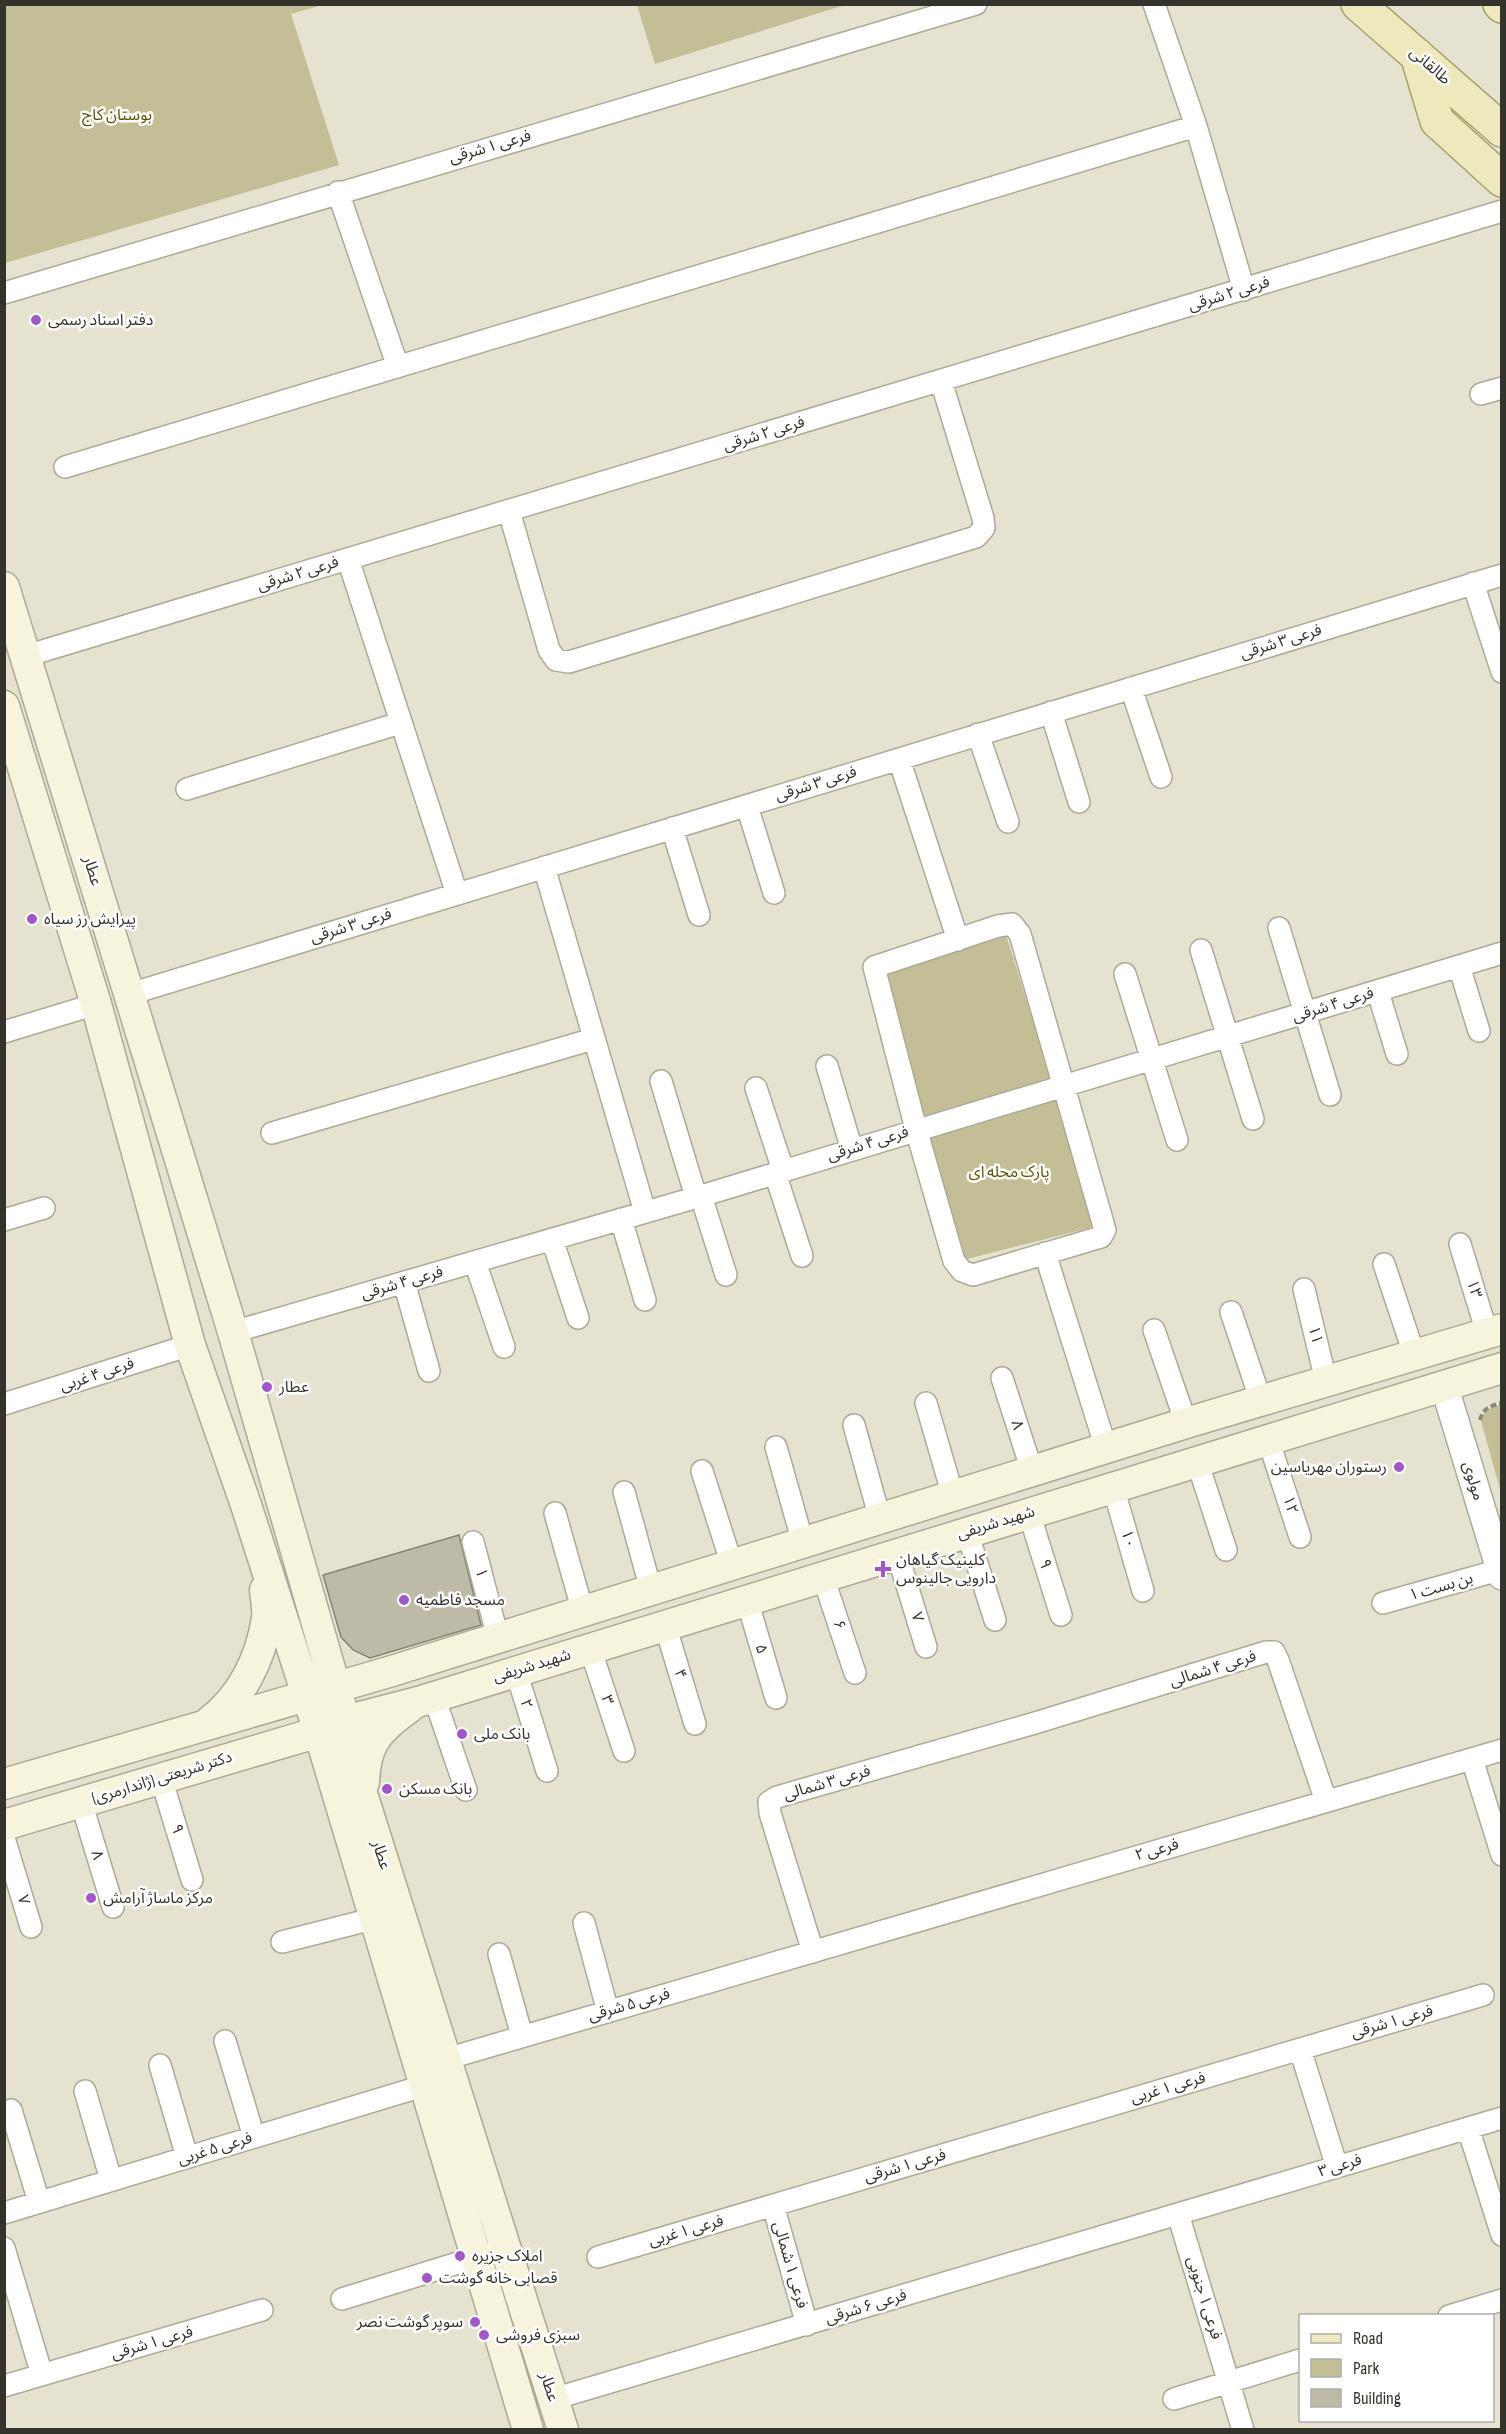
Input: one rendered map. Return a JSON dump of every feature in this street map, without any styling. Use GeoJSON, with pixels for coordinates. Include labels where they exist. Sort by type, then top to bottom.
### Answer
{"type":"FeatureCollection","features":[{"type":"Feature","properties":{"kind":"main road","name":"طالقانی"},"geometry":{"type":"LineString","coordinates":[[1358,4],[1502,130]]}},
{"type":"Feature","properties":{"kind":"main road"},"geometry":{"type":"LineString","coordinates":[[1418,55],[1437,120],[1502,180]]}},
{"type":"Feature","properties":{"kind":"main road","name":"عطار"},"geometry":{"type":"LineString","coordinates":[[4,587],[183,1166],[324,1649],[320,1691]]}},
{"type":"Feature","properties":{"kind":"main road","name":"عطار"},"geometry":{"type":"LineString","coordinates":[[4,706],[96,1004],[190,1345],[246,1505],[332,1726],[352,1802],[376,1918],[477,2257],[522,2428]]}},
{"type":"Feature","properties":{"kind":"main road"},"geometry":{"type":"LineString","coordinates":[[143,1176],[183,1166]]}},
{"type":"Feature","properties":{"kind":"main road"},"geometry":{"type":"LineString","coordinates":[[4,1784],[392,1671],[1186,1423],[1494,1331]]}},
{"type":"Feature","properties":{"kind":"main road","name":"شهید شریفی"},"geometry":{"type":"LineString","coordinates":[[332,1726],[1502,1368]]}},
{"type":"Feature","properties":{"kind":"main road"},"geometry":{"type":"LineString","coordinates":[[1155,1433],[1166,1470]]}},
{"type":"Feature","properties":{"kind":"main road"},"geometry":{"type":"LineString","coordinates":[[204,1726],[225,1710],[252,1669],[267,1617],[265,1588],[246,1505]]}},
{"type":"Feature","properties":{"kind":"main road"},"geometry":{"type":"LineString","coordinates":[[324,1649],[358,1665],[392,1671]]}},
{"type":"Feature","properties":{"kind":"main road"},"geometry":{"type":"LineString","coordinates":[[258,1750],[293,1751],[310,1761],[352,1802],[372,1743],[386,1724],[426,1699]]}},
{"type":"Feature","properties":{"kind":"main road","name":"دکتر شریعتی (ژاندارمری)"},"geometry":{"type":"LineString","coordinates":[[4,1825],[332,1726]]}},
{"type":"Feature","properties":{"kind":"main road"},"geometry":{"type":"LineString","coordinates":[[129,1748],[150,1782]]}},
{"type":"Feature","properties":{"kind":"main road","name":"عطار"},"geometry":{"type":"LineString","coordinates":[[352,1802],[446,2059],[563,2430]]}},
{"type":"Feature","properties":{"kind":"street","name":"فرعی ۱ شرقی"},"geometry":{"type":"LineString","coordinates":[[4,293],[976,4]]}},
{"type":"Feature","properties":{"kind":"street"},"geometry":{"type":"LineString","coordinates":[[1154,4],[1196,126],[1244,290]]}},
{"type":"Feature","properties":{"kind":"street"},"geometry":{"type":"LineString","coordinates":[[65,467],[1196,126]]}},
{"type":"Feature","properties":{"kind":"street"},"geometry":{"type":"LineString","coordinates":[[338,192],[398,367]]}},
{"type":"Feature","properties":{"kind":"street","name":"فرعی ۲ شرقی"},"geometry":{"type":"LineString","coordinates":[[26,656],[1502,211]]}},
{"type":"Feature","properties":{"kind":"street"},"geometry":{"type":"LineString","coordinates":[[509,511],[549,650],[556,660],[569,662],[975,537],[984,528],[983,518],[942,381]]}},
{"type":"Feature","properties":{"kind":"street"},"geometry":{"type":"LineString","coordinates":[[348,559],[457,894]]}},
{"type":"Feature","properties":{"kind":"street","name":"فرعی ۳ شرقی"},"geometry":{"type":"LineString","coordinates":[[130,994],[1502,575]]}},
{"type":"Feature","properties":{"kind":"street"},"geometry":{"type":"LineString","coordinates":[[1473,583],[1502,672]]}},
{"type":"Feature","properties":{"kind":"street"},"geometry":{"type":"LineString","coordinates":[[1131,688],[1161,777]]}},
{"type":"Feature","properties":{"kind":"street"},"geometry":{"type":"LineString","coordinates":[[1051,712],[1079,802]]}},
{"type":"Feature","properties":{"kind":"street"},"geometry":{"type":"LineString","coordinates":[[187,789],[400,723]]}},
{"type":"Feature","properties":{"kind":"street"},"geometry":{"type":"LineString","coordinates":[[978,734],[1008,822]]}},
{"type":"Feature","properties":{"kind":"street"},"geometry":{"type":"LineString","coordinates":[[899,759],[958,940]]}},
{"type":"Feature","properties":{"kind":"street"},"geometry":{"type":"LineString","coordinates":[[747,806],[774,893]]}},
{"type":"Feature","properties":{"kind":"street"},"geometry":{"type":"LineString","coordinates":[[672,828],[699,915]]}},
{"type":"Feature","properties":{"kind":"street"},"geometry":{"type":"LineString","coordinates":[[544,867],[645,1212]]}},
{"type":"Feature","properties":{"kind":"street"},"geometry":{"type":"LineString","coordinates":[[1012,924],[1020,934],[1063,1085],[1105,1223],[1105,1230],[1101,1236],[973,1275],[962,1271],[954,1261],[916,1129],[874,967],[998,926],[1012,924]]}},
{"type":"Feature","properties":{"kind":"street"},"geometry":{"type":"LineString","coordinates":[[1279,928],[1330,1095]]}},
{"type":"Feature","properties":{"kind":"street"},"geometry":{"type":"LineString","coordinates":[[1201,950],[1253,1119]]}},
{"type":"Feature","properties":{"kind":"street","name":"فرعی ۴ شرقی"},"geometry":{"type":"LineString","coordinates":[[233,1332],[699,1196],[1502,953]]}},
{"type":"Feature","properties":{"kind":"street"},"geometry":{"type":"LineString","coordinates":[[1459,966],[1479,1031]]}},
{"type":"Feature","properties":{"kind":"street"},"geometry":{"type":"LineString","coordinates":[[1125,974],[1177,1140]]}},
{"type":"Feature","properties":{"kind":"street"},"geometry":{"type":"LineString","coordinates":[[1378,992],[1397,1054]]}},
{"type":"Feature","properties":{"kind":"street"},"geometry":{"type":"LineString","coordinates":[[4,1032],[96,1004]]}},
{"type":"Feature","properties":{"kind":"street"},"geometry":{"type":"LineString","coordinates":[[272,1133],[593,1039]]}},
{"type":"Feature","properties":{"kind":"street"},"geometry":{"type":"LineString","coordinates":[[827,1065],[852,1150]]}},
{"type":"Feature","properties":{"kind":"street"},"geometry":{"type":"LineString","coordinates":[[661,1081],[726,1275]]}},
{"type":"Feature","properties":{"kind":"street"},"geometry":{"type":"LineString","coordinates":[[756,1088],[802,1256]]}},
{"type":"Feature","properties":{"kind":"street"},"geometry":{"type":"LineString","coordinates":[[4,1220],[44,1208]]}},
{"type":"Feature","properties":{"kind":"street"},"geometry":{"type":"LineString","coordinates":[[621,1219],[645,1300]]}},
{"type":"Feature","properties":{"kind":"street"},"geometry":{"type":"LineString","coordinates":[[552,1239],[578,1318]]}},
{"type":"Feature","properties":{"kind":"street","name":"۱۳"},"geometry":{"type":"LineString","coordinates":[[1460,1244],[1494,1331]]}},
{"type":"Feature","properties":{"kind":"street"},"geometry":{"type":"LineString","coordinates":[[1045,1253],[1106,1448]]}},
{"type":"Feature","properties":{"kind":"street"},"geometry":{"type":"LineString","coordinates":[[475,1262],[504,1347]]}},
{"type":"Feature","properties":{"kind":"street"},"geometry":{"type":"LineString","coordinates":[[1384,1264],[1414,1354]]}},
{"type":"Feature","properties":{"kind":"street"},"geometry":{"type":"LineString","coordinates":[[404,1282],[429,1371]]}},
{"type":"Feature","properties":{"kind":"street","name":"۱۱"},"geometry":{"type":"LineString","coordinates":[[1304,1289],[1326,1381]]}},
{"type":"Feature","properties":{"kind":"street"},"geometry":{"type":"LineString","coordinates":[[1231,1312],[1260,1401]]}},
{"type":"Feature","properties":{"kind":"street"},"geometry":{"type":"LineString","coordinates":[[1154,1330],[1186,1423]]}},
{"type":"Feature","properties":{"kind":"street","name":"فرعی ۴ غربی"},"geometry":{"type":"LineString","coordinates":[[4,1404],[190,1345]]}},
{"type":"Feature","properties":{"kind":"street","name":"۸"},"geometry":{"type":"LineString","coordinates":[[1002,1378],[1032,1471]]}},
{"type":"Feature","properties":{"kind":"street","name":"مولوی"},"geometry":{"type":"LineString","coordinates":[[1444,1385],[1500,1573]]}},
{"type":"Feature","properties":{"kind":"street"},"geometry":{"type":"LineString","coordinates":[[926,1403],[953,1496]]}},
{"type":"Feature","properties":{"kind":"street"},"geometry":{"type":"LineString","coordinates":[[854,1425],[880,1519]]}},
{"type":"Feature","properties":{"kind":"street","name":"۱۲"},"geometry":{"type":"LineString","coordinates":[[1268,1439],[1300,1537]]}},
{"type":"Feature","properties":{"kind":"street"},"geometry":{"type":"LineString","coordinates":[[776,1447],[803,1543]]}},
{"type":"Feature","properties":{"kind":"street"},"geometry":{"type":"LineString","coordinates":[[1197,1461],[1226,1550]]}},
{"type":"Feature","properties":{"kind":"street"},"geometry":{"type":"LineString","coordinates":[[702,1471],[732,1565]]}},
{"type":"Feature","properties":{"kind":"street","name":"۱۰"},"geometry":{"type":"LineString","coordinates":[[1113,1487],[1143,1592]]}},
{"type":"Feature","properties":{"kind":"street"},"geometry":{"type":"LineString","coordinates":[[624,1492],[651,1590]]}},
{"type":"Feature","properties":{"kind":"street"},"geometry":{"type":"LineString","coordinates":[[555,1513],[583,1612]]}},
{"type":"Feature","properties":{"kind":"street","name":"۹"},"geometry":{"type":"LineString","coordinates":[[1029,1513],[1061,1615]]}},
{"type":"Feature","properties":{"kind":"street"},"geometry":{"type":"LineString","coordinates":[[967,1532],[995,1620]]}},
{"type":"Feature","properties":{"kind":"street","name":"۱"},"geometry":{"type":"LineString","coordinates":[[473,1542],[498,1638]]}},
{"type":"Feature","properties":{"kind":"street","name":"۷"},"geometry":{"type":"LineString","coordinates":[[897,1553],[926,1647]]}},
{"type":"Feature","properties":{"kind":"street","name":"بن بست ۱"},"geometry":{"type":"LineString","coordinates":[[1383,1603],[1500,1573]]}},
{"type":"Feature","properties":{"kind":"street","name":"۶"},"geometry":{"type":"LineString","coordinates":[[823,1576],[855,1673]]}},
{"type":"Feature","properties":{"kind":"street","name":"۵"},"geometry":{"type":"LineString","coordinates":[[747,1600],[776,1698]]}},
{"type":"Feature","properties":{"kind":"street","name":"۴"},"geometry":{"type":"LineString","coordinates":[[664,1625],[695,1724]]}},
{"type":"Feature","properties":{"kind":"street","name":"۳"},"geometry":{"type":"LineString","coordinates":[[590,1648],[624,1751]]}},
{"type":"Feature","properties":{"kind":"street","name":"فرعی ۴ شمالی"},"geometry":{"type":"LineString","coordinates":[[1035,1723],[1266,1652],[1274,1652],[1326,1801]]}},
{"type":"Feature","properties":{"kind":"street","name":"۲"},"geometry":{"type":"LineString","coordinates":[[516,1671],[547,1771]]}},
{"type":"Feature","properties":{"kind":"street"},"geometry":{"type":"LineString","coordinates":[[426,1699],[466,1790]]}},
{"type":"Feature","properties":{"kind":"street","name":"فرعی ۳ شمالی"},"geometry":{"type":"LineString","coordinates":[[813,1952],[769,1802],[777,1797],[1035,1723]]}},
{"type":"Feature","properties":{"kind":"street","name":"فرعی ۲"},"geometry":{"type":"LineString","coordinates":[[813,1952],[1502,1750]]}},
{"type":"Feature","properties":{"kind":"street"},"geometry":{"type":"LineString","coordinates":[[1472,1759],[1502,1855]]}},
{"type":"Feature","properties":{"kind":"street","name":"۹"},"geometry":{"type":"LineString","coordinates":[[150,1782],[192,1880]]}},
{"type":"Feature","properties":{"kind":"street","name":"۸"},"geometry":{"type":"LineString","coordinates":[[81,1802],[113,1907]]}},
{"type":"Feature","properties":{"kind":"street","name":"۷"},"geometry":{"type":"LineString","coordinates":[[4,1839],[31,1928]]}},
{"type":"Feature","properties":{"kind":"street"},"geometry":{"type":"LineString","coordinates":[[282,1942],[376,1918]]}},
{"type":"Feature","properties":{"kind":"street"},"geometry":{"type":"LineString","coordinates":[[584,1923],[608,2012]]}},
{"type":"Feature","properties":{"kind":"street","name":"فرعی ۵ شرقی"},"geometry":{"type":"LineString","coordinates":[[446,2059],[813,1952]]}},
{"type":"Feature","properties":{"kind":"street"},"geometry":{"type":"LineString","coordinates":[[499,1954],[522,2036]]}},
{"type":"Feature","properties":{"kind":"street","name":"فرعی ۱ شرقی"},"geometry":{"type":"LineString","coordinates":[[1300,2049],[1484,1995]]}},
{"type":"Feature","properties":{"kind":"street"},"geometry":{"type":"LineString","coordinates":[[225,2041],[254,2137]]}},
{"type":"Feature","properties":{"kind":"street"},"geometry":{"type":"LineString","coordinates":[[1300,2049],[1337,2168]]}},
{"type":"Feature","properties":{"kind":"street","name":"فرعی ۱ غربی"},"geometry":{"type":"LineString","coordinates":[[1037,2127],[1300,2049]]}},
{"type":"Feature","properties":{"kind":"street"},"geometry":{"type":"LineString","coordinates":[[160,2065],[187,2157]]}},
{"type":"Feature","properties":{"kind":"street","name":"فرعی ۵ غربی"},"geometry":{"type":"LineString","coordinates":[[4,2213],[426,2085]]}},
{"type":"Feature","properties":{"kind":"street"},"geometry":{"type":"LineString","coordinates":[[85,2091],[111,2180]]}},
{"type":"Feature","properties":{"kind":"street"},"geometry":{"type":"LineString","coordinates":[[11,2110],[39,2202]]}},
{"type":"Feature","properties":{"kind":"street","name":"فرعی ۳"},"geometry":{"type":"LineString","coordinates":[[1178,2214],[1502,2118]]}},
{"type":"Feature","properties":{"kind":"street","name":"فرعی ۱ شرقی"},"geometry":{"type":"LineString","coordinates":[[773,2205],[1037,2127]]}},
{"type":"Feature","properties":{"kind":"street"},"geometry":{"type":"LineString","coordinates":[[1468,2128],[1502,2235]]}},
{"type":"Feature","properties":{"kind":"street","name":"فرعی ۱ غربی"},"geometry":{"type":"LineString","coordinates":[[598,2257],[773,2205]]}},
{"type":"Feature","properties":{"kind":"street","name":"فرعی ۱ شمالی"},"geometry":{"type":"LineString","coordinates":[[773,2205],[807,2325]]}},
{"type":"Feature","properties":{"kind":"street","name":"فرعی ۶ شرقی"},"geometry":{"type":"LineString","coordinates":[[553,2399],[1178,2214]]}},
{"type":"Feature","properties":{"kind":"street","name":"فرعی ۱ جنوبی"},"geometry":{"type":"LineString","coordinates":[[1178,2214],[1243,2430]]}},
{"type":"Feature","properties":{"kind":"street"},"geometry":{"type":"LineString","coordinates":[[4,2248],[42,2375],[4,2386]]}},
{"type":"Feature","properties":{"kind":"street"},"geometry":{"type":"LineString","coordinates":[[342,2299],[506,2248]]}},
{"type":"Feature","properties":{"kind":"street"},"geometry":{"type":"LineString","coordinates":[[1456,2314],[1502,2300]]}},
{"type":"Feature","properties":{"kind":"street","name":"فرعی ۱ شرقی"},"geometry":{"type":"LineString","coordinates":[[42,2375],[262,2310]]}},
{"type":"Feature","properties":{"kind":"street"},"geometry":{"type":"LineString","coordinates":[[1174,2399],[1299,2360]]}},
{"type":"Feature","properties":{"kind":"path"},"geometry":{"type":"LineString","coordinates":[[1481,1426],[1484,1410],[1502,1403]]}},
{"type":"Feature","properties":{"kind":"green space","name":"بوستان کاج"},"geometry":{"type":"Polygon","coordinates":[[[5,4],[322,5],[291,14],[339,165],[5,263],[5,4]]]}},
{"type":"Feature","properties":{"kind":"green space"},"geometry":{"type":"Polygon","coordinates":[[[637,4],[845,5],[655,64],[637,4]]]}},
{"type":"Feature","properties":{"kind":"green space","name":"پارک محله ای"},"geometry":{"type":"Polygon","coordinates":[[[1006,935],[1097,1226],[963,1260],[884,972],[1006,935]]]}},
{"type":"Feature","properties":{"kind":"green space"},"geometry":{"type":"Polygon","coordinates":[[[1502,1404],[1501,1493],[1481,1421],[1485,1411],[1502,1404]]]}},
{"type":"Feature","properties":{"kind":"building","name":"مسجد فاطمیه"},"geometry":{"type":"Polygon","coordinates":[[[459,1535],[481,1625],[370,1658],[353,1650],[341,1637],[323,1575],[459,1535]]]}},
{"type":"Feature","properties":{"kind":"place","name":"دفتر اسناد رسمی"},"geometry":{"type":"Point","coordinates":[36,320]}},
{"type":"Feature","properties":{"kind":"place","name":"پیرایش رز سیاه"},"geometry":{"type":"Point","coordinates":[32,919]}},
{"type":"Feature","properties":{"kind":"place","name":"عطار"},"geometry":{"type":"Point","coordinates":[267,1387]}},
{"type":"Feature","properties":{"kind":"place","name":"رستوران مهریاسین"},"geometry":{"type":"Point","coordinates":[1399,1467]}},
{"type":"Feature","properties":{"kind":"place","name":"کلینیک گیاهان دارویی جالینوس"},"geometry":{"type":"Point","coordinates":[883,1569]}},
{"type":"Feature","properties":{"kind":"place","name":"مسجد فاطمیه"},"geometry":{"type":"Point","coordinates":[404,1600]}},
{"type":"Feature","properties":{"kind":"place","name":"بانک ملی"},"geometry":{"type":"Point","coordinates":[462,1734]}},
{"type":"Feature","properties":{"kind":"place","name":"بانک مسکن"},"geometry":{"type":"Point","coordinates":[387,1789]}},
{"type":"Feature","properties":{"kind":"place","name":"مرکز ماساژ آرامش"},"geometry":{"type":"Point","coordinates":[91,1898]}},
{"type":"Feature","properties":{"kind":"place","name":"املاک جزیره"},"geometry":{"type":"Point","coordinates":[460,2256]}},
{"type":"Feature","properties":{"kind":"place","name":"قصابی خانه گوشت"},"geometry":{"type":"Point","coordinates":[427,2278]}},
{"type":"Feature","properties":{"kind":"place","name":"سوپر گوشت نصر"},"geometry":{"type":"Point","coordinates":[475,2322]}},
{"type":"Feature","properties":{"kind":"place","name":"سبزی فروشی"},"geometry":{"type":"Point","coordinates":[484,2335]}}]}
